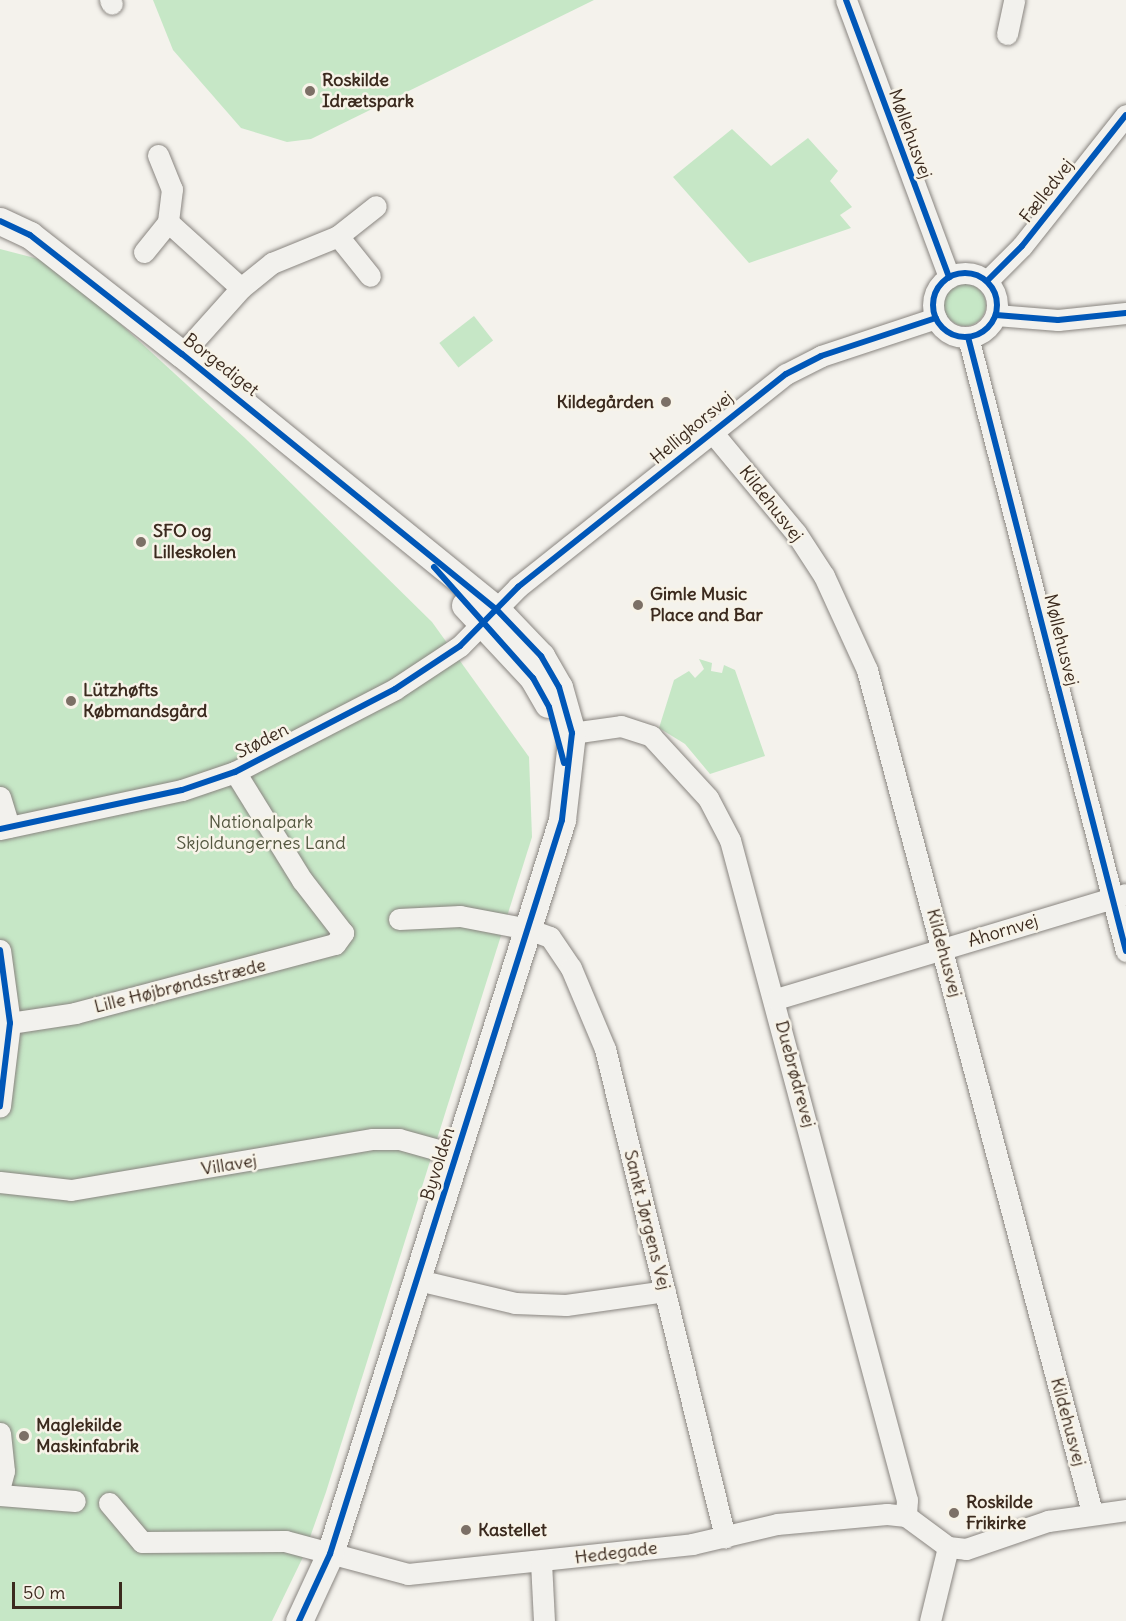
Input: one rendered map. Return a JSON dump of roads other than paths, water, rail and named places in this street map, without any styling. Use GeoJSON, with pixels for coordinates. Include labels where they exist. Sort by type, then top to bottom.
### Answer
{"type":"FeatureCollection","features":[{"type":"Feature","properties":{"kind":"main road","name":"Borgediget"},"geometry":{"type":"LineString","coordinates":[[0,221],[30,235],[182,354],[416,544],[490,617]]}},
{"type":"Feature","properties":{"kind":"main road","name":"Byvolden"},"geometry":{"type":"LineString","coordinates":[[299,1621],[330,1554],[562,820],[572,733],[559,687],[541,656],[490,617]]}},
{"type":"Feature","properties":{"kind":"main road","name":"Byvolden"},"geometry":{"type":"LineString","coordinates":[[490,617],[533,678],[549,707],[567,781]]}},
{"type":"Feature","properties":{"kind":"street","name":"Møllehusvej"},"geometry":{"type":"LineString","coordinates":[[846,0],[949,277]]}},
{"type":"Feature","properties":{"kind":"street"},"geometry":{"type":"LineString","coordinates":[[1007,34],[1014,0]]}},
{"type":"Feature","properties":{"kind":"street","name":"Fælledvej"},"geometry":{"type":"LineString","coordinates":[[987,281],[1042,222],[1126,115]]}},
{"type":"Feature","properties":{"kind":"street"},"geometry":{"type":"LineString","coordinates":[[144,252],[168,222],[172,189],[158,155]]}},
{"type":"Feature","properties":{"kind":"street"},"geometry":{"type":"LineString","coordinates":[[182,354],[241,288],[272,263],[338,236],[376,206]]}},
{"type":"Feature","properties":{"kind":"street"},"geometry":{"type":"LineString","coordinates":[[168,222],[241,288]]}},
{"type":"Feature","properties":{"kind":"street"},"geometry":{"type":"LineString","coordinates":[[338,236],[370,276]]}},
{"type":"Feature","properties":{"kind":"street"},"geometry":{"type":"LineString","coordinates":[[969,273],[987,281],[997,297],[996,315],[985,331],[968,337],[948,333],[936,318],[935,295],[949,277],[969,273]]}},
{"type":"Feature","properties":{"kind":"street"},"geometry":{"type":"LineString","coordinates":[[996,315],[1058,320],[1126,314]]}},
{"type":"Feature","properties":{"kind":"street","name":"Helligkorsvej"},"geometry":{"type":"LineString","coordinates":[[490,617],[518,587],[786,374],[821,356],[936,318]]}},
{"type":"Feature","properties":{"kind":"street","name":"Møllehusvej"},"geometry":{"type":"LineString","coordinates":[[968,337],[1119,896],[1126,951]]}},
{"type":"Feature","properties":{"kind":"street","name":"Kildehusvej"},"geometry":{"type":"LineString","coordinates":[[712,432],[796,533],[837,602],[870,678],[1092,1512]]}},
{"type":"Feature","properties":{"kind":"street","name":"Støden"},"geometry":{"type":"LineString","coordinates":[[4,828],[182,790],[235,772],[394,689],[460,646],[490,617]]}},
{"type":"Feature","properties":{"kind":"street","name":"Duebrødrevej"},"geometry":{"type":"LineString","coordinates":[[572,733],[637,728],[682,766],[704,793],[734,850],[776,999],[908,1500],[906,1516]]}},
{"type":"Feature","properties":{"kind":"street","name":"Lille Højbrøndsstræde"},"geometry":{"type":"LineString","coordinates":[[10,1023],[75,1013],[326,950],[343,933],[302,880],[235,772]]}},
{"type":"Feature","properties":{"kind":"street"},"geometry":{"type":"LineString","coordinates":[[0,797],[4,828]]}},
{"type":"Feature","properties":{"kind":"street","name":"Ahornvej"},"geometry":{"type":"LineString","coordinates":[[776,999],[1119,896]]}},
{"type":"Feature","properties":{"kind":"street","name":"Sankt Jørgens Vej"},"geometry":{"type":"LineString","coordinates":[[399,919],[460,916],[528,929],[550,937],[590,1005],[665,1291],[725,1537]]}},
{"type":"Feature","properties":{"kind":"street"},"geometry":{"type":"LineString","coordinates":[[0,950],[10,1023],[3,1066],[0,1106]]}},
{"type":"Feature","properties":{"kind":"street","name":"Villavej"},"geometry":{"type":"LineString","coordinates":[[0,1182],[71,1190],[260,1161],[374,1139],[399,1139],[456,1155]]}},
{"type":"Feature","properties":{"kind":"street"},"geometry":{"type":"LineString","coordinates":[[418,1280],[474,1296],[555,1305],[616,1301],[665,1291]]}},
{"type":"Feature","properties":{"kind":"street"},"geometry":{"type":"LineString","coordinates":[[0,1486],[1,1441]]}},
{"type":"Feature","properties":{"kind":"street"},"geometry":{"type":"LineString","coordinates":[[0,1495],[75,1502]]}},
{"type":"Feature","properties":{"kind":"street","name":"Hedegade"},"geometry":{"type":"LineString","coordinates":[[109,1503],[142,1542],[241,1538],[285,1541],[408,1574],[541,1562],[725,1537],[777,1524],[906,1516]]}},
{"type":"Feature","properties":{"kind":"street"},"geometry":{"type":"LineString","coordinates":[[906,1516],[948,1547],[978,1546],[1019,1528],[1092,1512],[1126,1510]]}},
{"type":"Feature","properties":{"kind":"street"},"geometry":{"type":"LineString","coordinates":[[930,1621],[948,1547]]}},
{"type":"Feature","properties":{"kind":"street"},"geometry":{"type":"LineString","coordinates":[[541,1562],[544,1621]]}},
{"type":"Feature","properties":{"kind":"place","name":"Roskilde Idrætspark"},"geometry":{"type":"Point","coordinates":[310,91]}},
{"type":"Feature","properties":{"kind":"place","name":"Kildegården"},"geometry":{"type":"Point","coordinates":[666,402]}},
{"type":"Feature","properties":{"kind":"place","name":"SFO og Lilleskolen"},"geometry":{"type":"Point","coordinates":[141,542]}},
{"type":"Feature","properties":{"kind":"place","name":"Gimle Music Place and Bar"},"geometry":{"type":"Point","coordinates":[638,605]}},
{"type":"Feature","properties":{"kind":"place","name":"Lützhøfts Købmandsgård"},"geometry":{"type":"Point","coordinates":[71,701]}},
{"type":"Feature","properties":{"kind":"place","name":"Maglekilde Maskinfabrik"},"geometry":{"type":"Point","coordinates":[24,1436]}},
{"type":"Feature","properties":{"kind":"place","name":"Roskilde Frikirke"},"geometry":{"type":"Point","coordinates":[954,1513]}},
{"type":"Feature","properties":{"kind":"place","name":"Kastellet"},"geometry":{"type":"Point","coordinates":[466,1530]}},
{"type":"Feature","properties":{"kind":"park label","name":"Nationalpark Skjoldungernes Land"},"geometry":{"type":"Point","coordinates":[261,833]}}]}
